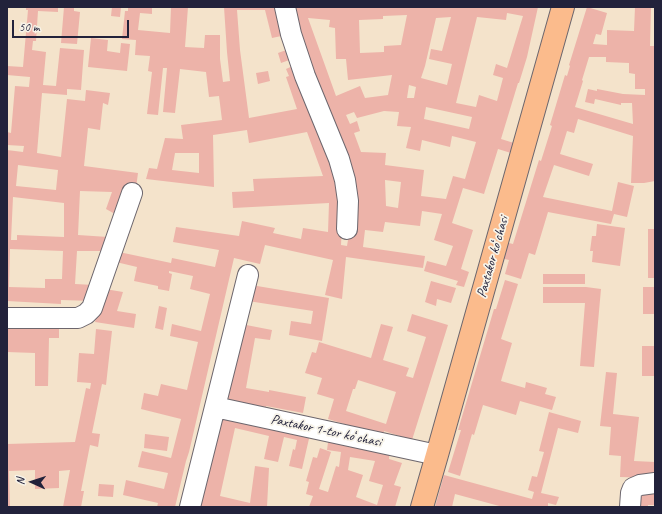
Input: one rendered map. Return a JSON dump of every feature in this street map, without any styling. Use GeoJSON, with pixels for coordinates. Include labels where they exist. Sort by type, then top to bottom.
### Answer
{"type":"FeatureCollection","features":[{"type":"Feature","properties":{"kind":"main road","name":"Paxtakor koʻchasi"},"geometry":{"type":"LineString","coordinates":[[422,507],[564,7]]}},
{"type":"Feature","properties":{"kind":"street"},"geometry":{"type":"LineString","coordinates":[[285,7],[291,34],[305,76],[339,159],[345,180],[348,201],[346,229]]}},
{"type":"Feature","properties":{"kind":"street"},"geometry":{"type":"LineString","coordinates":[[7,318],[78,318],[86,314],[92,308],[132,193]]}},
{"type":"Feature","properties":{"kind":"street"},"geometry":{"type":"LineString","coordinates":[[190,507],[248,275]]}},
{"type":"Feature","properties":{"kind":"street","name":"Paxtakor 1-tor koʻchasi"},"geometry":{"type":"LineString","coordinates":[[215,407],[437,455]]}},
{"type":"Feature","properties":{"kind":"street"},"geometry":{"type":"LineString","coordinates":[[630,507],[633,488],[640,485],[655,483]]}},
{"type":"Feature","properties":{"kind":"building"},"geometry":{"type":"Polygon","coordinates":[[[26,7],[58,7],[58,12],[38,11],[36,41],[33,41],[32,50],[46,52],[43,85],[56,86],[60,48],[84,50],[81,90],[67,89],[67,95],[42,93],[37,153],[61,157],[67,99],[85,101],[86,90],[110,93],[108,105],[103,103],[100,130],[88,128],[84,166],[138,173],[136,188],[115,214],[106,209],[112,192],[80,191],[78,235],[108,237],[108,251],[77,251],[75,284],[94,285],[93,301],[61,300],[61,304],[7,301],[7,150],[23,152],[24,146],[7,145],[7,132],[11,133],[15,86],[29,87],[30,77],[7,75],[7,66],[23,67],[28,10],[26,10],[26,7]],[[18,165],[16,186],[56,190],[58,170],[18,165]],[[13,197],[11,240],[17,240],[17,235],[64,237],[64,203],[13,197]],[[10,249],[9,287],[45,288],[45,279],[62,279],[63,251],[10,249]]]}},
{"type":"Feature","properties":{"kind":"building"},"geometry":{"type":"Polygon","coordinates":[[[64,7],[74,7],[74,11],[80,12],[77,44],[61,43],[64,7]]]}},
{"type":"Feature","properties":{"kind":"building"},"geometry":{"type":"Polygon","coordinates":[[[112,7],[121,7],[120,17],[111,16],[112,7]]]}},
{"type":"Feature","properties":{"kind":"building"},"geometry":{"type":"Polygon","coordinates":[[[128,7],[152,7],[152,14],[140,13],[138,30],[170,33],[171,7],[188,7],[185,47],[204,48],[205,35],[220,35],[220,59],[223,82],[230,81],[224,7],[279,7],[286,35],[272,38],[265,10],[237,10],[240,50],[249,118],[297,109],[286,77],[289,76],[286,69],[295,65],[344,186],[341,245],[347,246],[352,216],[348,166],[315,84],[290,7],[538,7],[527,57],[501,139],[514,143],[511,153],[498,149],[484,194],[463,188],[452,223],[473,230],[461,269],[469,272],[464,287],[456,285],[458,281],[424,271],[427,261],[446,266],[453,246],[434,240],[442,214],[422,211],[420,226],[385,222],[383,232],[365,230],[363,247],[425,256],[423,268],[346,257],[342,299],[325,295],[333,260],[265,245],[260,264],[234,258],[175,507],[157,507],[158,503],[123,495],[126,480],[164,489],[168,473],[138,467],[142,451],[171,458],[181,419],[141,409],[144,393],[158,396],[161,384],[187,390],[198,342],[170,336],[172,324],[201,331],[210,294],[190,289],[193,276],[169,271],[169,273],[172,274],[169,291],[158,289],[158,286],[134,281],[137,267],[116,262],[119,252],[171,263],[172,258],[215,267],[219,250],[173,242],[176,227],[239,236],[242,221],[275,228],[273,233],[301,239],[303,228],[328,232],[329,203],[233,208],[232,192],[254,191],[253,179],[323,176],[307,132],[249,143],[247,130],[213,135],[214,187],[146,179],[149,168],[157,169],[165,138],[183,139],[181,125],[222,120],[219,96],[209,97],[206,72],[180,69],[175,113],[163,112],[167,68],[163,68],[158,115],[147,114],[152,72],[148,71],[150,56],[135,55],[136,40],[122,39],[125,11],[128,11],[128,7]],[[507,13],[506,20],[477,17],[456,103],[476,107],[479,95],[497,101],[503,78],[493,75],[496,64],[507,68],[523,16],[507,13]],[[407,15],[383,16],[383,19],[359,20],[360,53],[384,52],[384,46],[401,45],[407,15]],[[451,17],[436,18],[421,78],[447,85],[452,64],[429,59],[431,49],[442,51],[451,17]],[[308,18],[336,96],[360,86],[365,98],[388,95],[392,75],[348,80],[346,59],[336,59],[335,28],[329,27],[330,20],[308,18]],[[409,85],[407,98],[414,98],[416,87],[409,85]],[[426,107],[424,119],[469,129],[472,117],[426,107]],[[384,111],[357,118],[354,112],[346,115],[350,124],[357,121],[360,131],[354,133],[361,152],[386,153],[385,165],[424,170],[421,196],[446,199],[453,176],[465,179],[476,142],[452,136],[450,147],[422,140],[420,151],[406,148],[411,127],[397,126],[399,112],[384,111]],[[175,153],[172,170],[199,173],[199,153],[175,153]],[[385,180],[386,206],[398,208],[401,182],[385,180]]]}},
{"type":"Feature","properties":{"kind":"building"},"geometry":{"type":"Polygon","coordinates":[[[587,7],[607,13],[601,35],[596,34],[593,44],[607,45],[607,30],[634,31],[635,7],[651,7],[650,46],[655,46],[655,181],[631,183],[633,136],[578,119],[574,133],[567,131],[560,154],[593,164],[589,176],[554,165],[543,197],[612,211],[618,182],[634,186],[627,217],[614,214],[611,224],[548,212],[535,255],[529,253],[521,279],[505,274],[509,260],[500,258],[505,242],[513,244],[539,160],[541,161],[552,126],[550,125],[565,75],[567,76],[587,7]],[[589,57],[575,107],[633,124],[632,103],[621,103],[621,105],[595,99],[594,104],[585,102],[588,89],[597,91],[597,89],[623,94],[645,95],[645,89],[635,89],[635,74],[629,73],[629,63],[606,62],[606,57],[589,57]]]}},
{"type":"Feature","properties":{"kind":"building"},"geometry":{"type":"Polygon","coordinates":[[[91,38],[108,40],[107,51],[120,53],[121,43],[130,44],[127,71],[88,67],[91,38]]]}},
{"type":"Feature","properties":{"kind":"building"},"geometry":{"type":"Polygon","coordinates":[[[289,49],[292,59],[281,63],[278,53],[289,49]]]}},
{"type":"Feature","properties":{"kind":"building"},"geometry":{"type":"Polygon","coordinates":[[[268,71],[270,81],[258,84],[256,73],[268,71]]]}},
{"type":"Feature","properties":{"kind":"building"},"geometry":{"type":"Polygon","coordinates":[[[597,224],[625,228],[620,266],[592,262],[593,251],[590,251],[592,236],[596,236],[597,224]]]}},
{"type":"Feature","properties":{"kind":"building"},"geometry":{"type":"Polygon","coordinates":[[[648,229],[655,229],[655,278],[648,278],[648,229]]]}},
{"type":"Feature","properties":{"kind":"building"},"geometry":{"type":"Polygon","coordinates":[[[543,274],[585,274],[585,284],[543,284],[543,274]]]}},
{"type":"Feature","properties":{"kind":"building"},"geometry":{"type":"Polygon","coordinates":[[[505,280],[518,284],[501,339],[512,343],[501,381],[525,388],[526,382],[547,388],[545,394],[556,397],[552,410],[520,401],[516,415],[483,405],[474,435],[472,434],[460,476],[448,472],[461,430],[458,430],[494,309],[496,309],[505,280]]]}},
{"type":"Feature","properties":{"kind":"building"},"geometry":{"type":"Polygon","coordinates":[[[431,281],[456,288],[451,303],[437,299],[436,306],[425,302],[431,281]]]}},
{"type":"Feature","properties":{"kind":"building"},"geometry":{"type":"Polygon","coordinates":[[[251,285],[329,298],[322,341],[289,335],[291,321],[311,324],[313,311],[248,301],[251,285]]]}},
{"type":"Feature","properties":{"kind":"building"},"geometry":{"type":"Polygon","coordinates":[[[543,287],[586,287],[601,289],[594,367],[580,366],[585,303],[543,303],[543,287]]]}},
{"type":"Feature","properties":{"kind":"building"},"geometry":{"type":"Polygon","coordinates":[[[643,287],[655,287],[655,314],[643,314],[643,287]]]}},
{"type":"Feature","properties":{"kind":"building"},"geometry":{"type":"Polygon","coordinates":[[[105,289],[123,292],[117,311],[136,314],[134,328],[95,322],[105,289]]]}},
{"type":"Feature","properties":{"kind":"building"},"geometry":{"type":"Polygon","coordinates":[[[159,306],[167,308],[163,330],[155,328],[159,306]]]}},
{"type":"Feature","properties":{"kind":"building"},"geometry":{"type":"Polygon","coordinates":[[[412,314],[448,325],[412,440],[384,431],[383,436],[328,419],[334,399],[317,394],[322,378],[305,373],[312,352],[316,353],[319,342],[371,358],[381,324],[393,327],[383,360],[409,368],[406,376],[413,378],[426,337],[407,331],[412,314]],[[358,380],[355,389],[353,389],[346,411],[386,424],[396,392],[358,380]]]}},
{"type":"Feature","properties":{"kind":"building"},"geometry":{"type":"Polygon","coordinates":[[[36,323],[59,324],[59,338],[49,338],[48,386],[35,386],[35,353],[7,352],[7,328],[36,329],[36,323]]]}},
{"type":"Feature","properties":{"kind":"building"},"geometry":{"type":"Polygon","coordinates":[[[241,324],[272,330],[270,340],[255,338],[246,388],[269,392],[269,390],[306,397],[303,413],[227,400],[241,324]]]}},
{"type":"Feature","properties":{"kind":"building"},"geometry":{"type":"Polygon","coordinates":[[[96,329],[112,331],[106,385],[102,384],[92,433],[100,434],[98,447],[90,445],[81,491],[84,491],[81,507],[63,507],[70,470],[59,471],[59,488],[35,489],[35,470],[9,471],[10,507],[7,507],[7,444],[75,442],[86,388],[90,389],[91,383],[77,382],[79,353],[94,354],[96,329]]]}},
{"type":"Feature","properties":{"kind":"building"},"geometry":{"type":"Polygon","coordinates":[[[642,346],[655,346],[655,376],[642,376],[642,346]]]}},
{"type":"Feature","properties":{"kind":"building"},"geometry":{"type":"Polygon","coordinates":[[[606,372],[617,373],[613,414],[639,417],[634,461],[655,462],[655,478],[620,477],[621,456],[609,455],[611,427],[600,426],[606,372]]]}},
{"type":"Feature","properties":{"kind":"building"},"geometry":{"type":"Polygon","coordinates":[[[222,410],[311,430],[302,469],[289,466],[297,440],[284,437],[278,462],[264,459],[269,436],[235,428],[220,496],[250,503],[255,466],[269,468],[267,507],[200,507],[222,410]]]}},
{"type":"Feature","properties":{"kind":"building"},"geometry":{"type":"Polygon","coordinates":[[[549,412],[581,421],[578,433],[558,428],[541,493],[559,497],[556,505],[548,503],[548,507],[503,507],[455,494],[452,507],[435,507],[444,475],[532,499],[534,492],[528,490],[532,476],[537,477],[544,452],[539,451],[549,412]]]}},
{"type":"Feature","properties":{"kind":"building"},"geometry":{"type":"Polygon","coordinates":[[[145,434],[169,437],[167,451],[144,448],[145,434]]]}},
{"type":"Feature","properties":{"kind":"building"},"geometry":{"type":"Polygon","coordinates":[[[329,435],[390,446],[389,459],[402,463],[394,485],[401,487],[395,507],[309,507],[313,496],[306,494],[309,482],[306,481],[313,457],[317,458],[320,448],[331,452],[319,489],[328,492],[336,466],[339,467],[341,452],[327,450],[329,435]],[[350,457],[348,470],[363,475],[356,497],[377,505],[383,485],[369,481],[375,461],[350,457]]]}},
{"type":"Feature","properties":{"kind":"building"},"geometry":{"type":"Polygon","coordinates":[[[99,484],[114,485],[113,497],[98,496],[99,484]]]}},
{"type":"Feature","properties":{"kind":"building"},"geometry":{"type":"Polygon","coordinates":[[[634,488],[655,488],[655,505],[648,505],[648,507],[633,507],[634,488]]]}}]}
